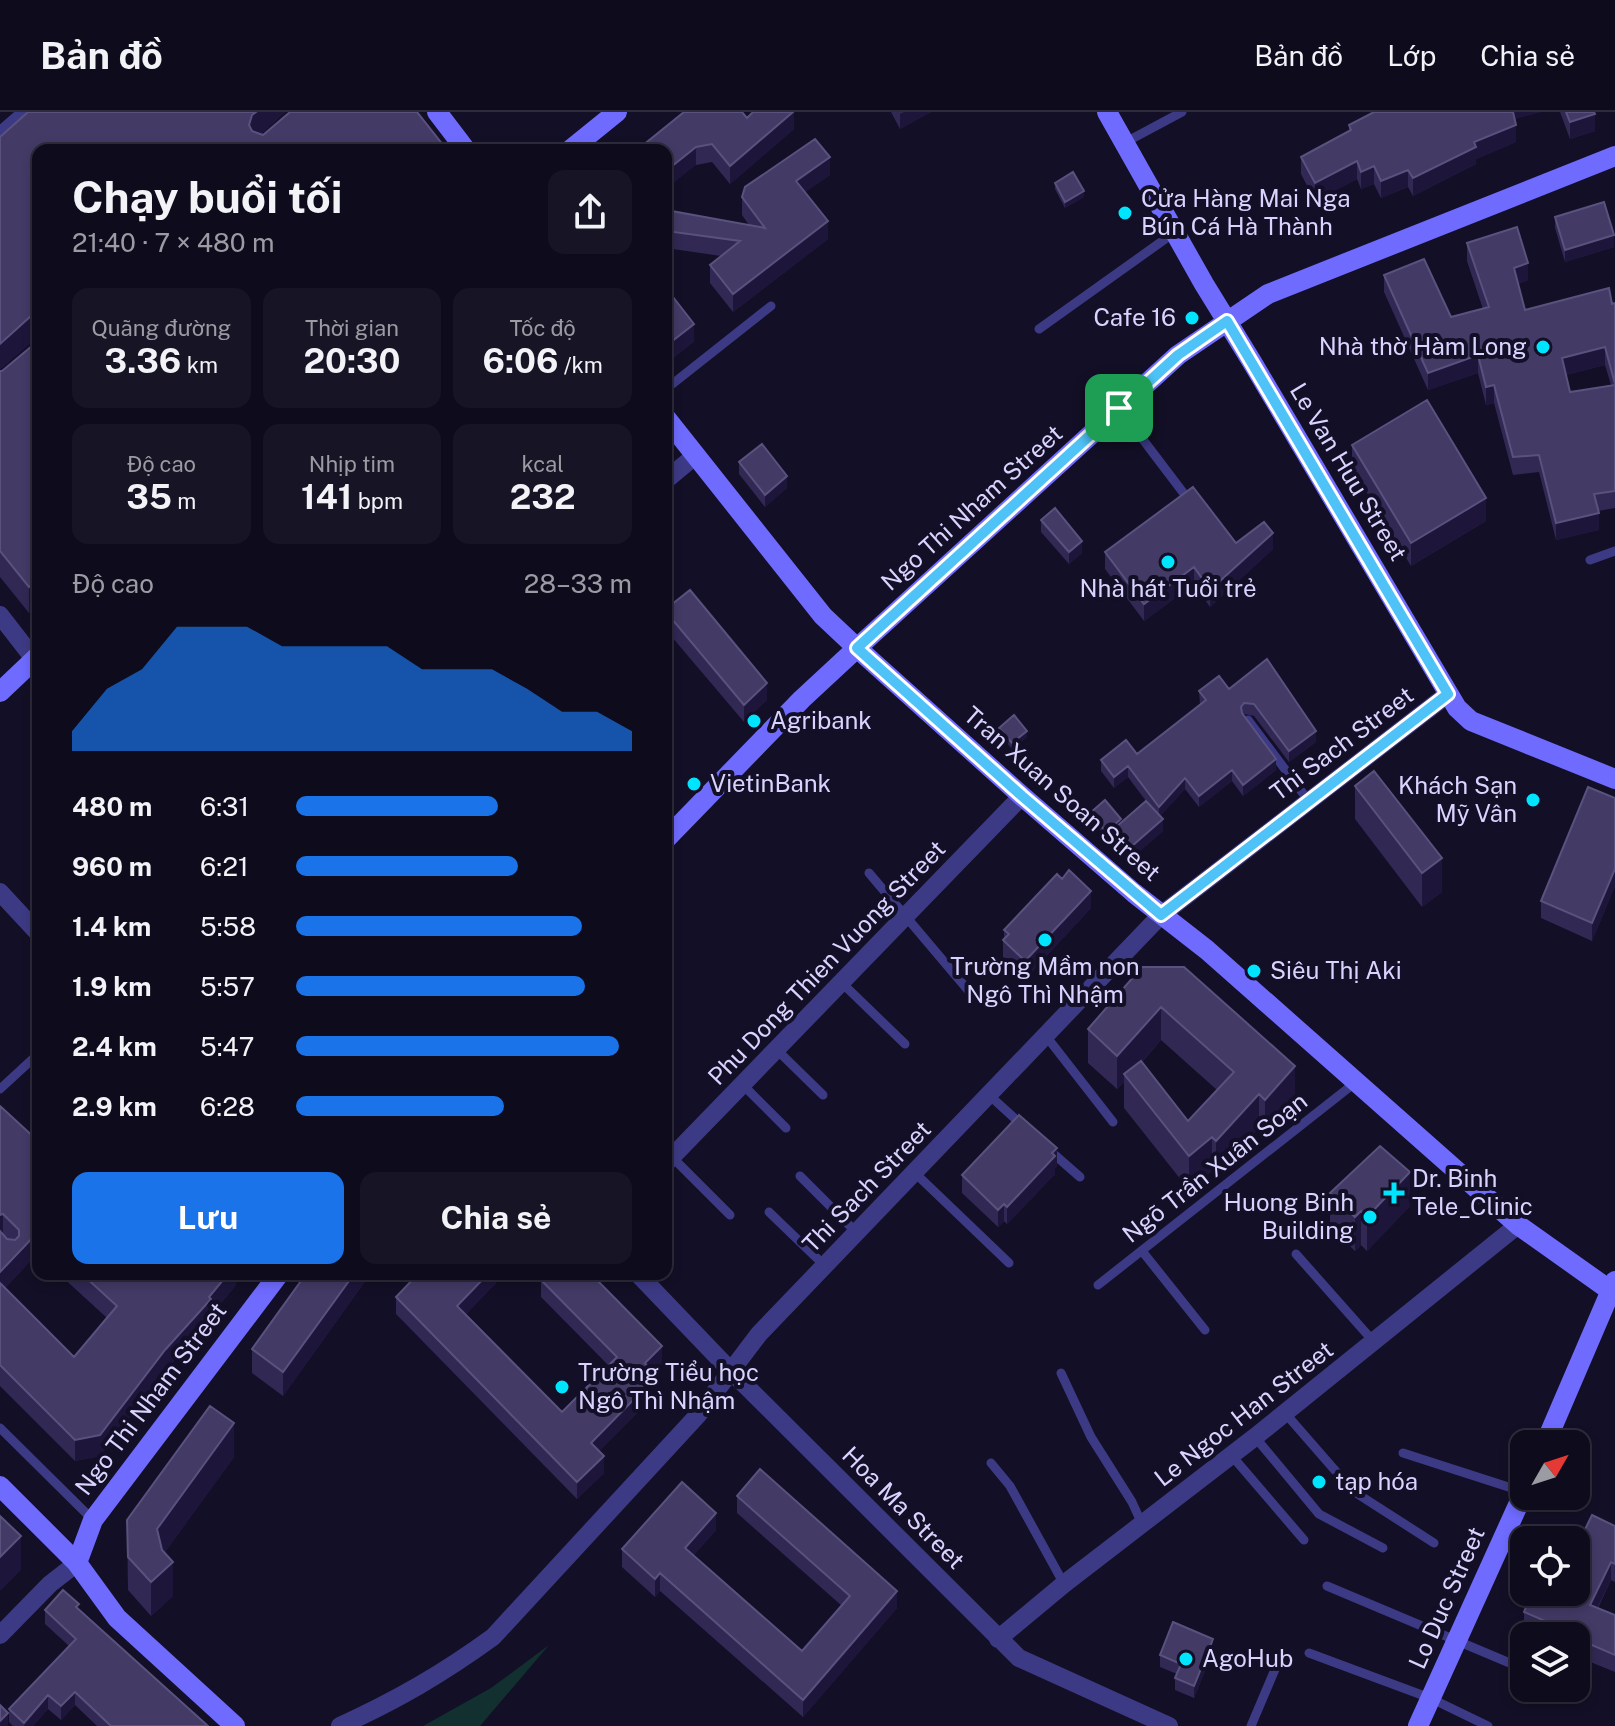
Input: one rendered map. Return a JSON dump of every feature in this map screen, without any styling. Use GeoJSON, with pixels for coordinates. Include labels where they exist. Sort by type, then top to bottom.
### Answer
{"type":"FeatureCollection","features":[{"type":"Feature","properties":{"kind":"street"},"geometry":{"type":"LineString","coordinates":[[0,136],[28,112]]}},
{"type":"Feature","properties":{"kind":"street"},"geometry":{"type":"LineString","coordinates":[[437,112],[461,144]]}},
{"type":"Feature","properties":{"kind":"street"},"geometry":{"type":"LineString","coordinates":[[577,144],[617,112]]}},
{"type":"Feature","properties":{"kind":"street","name":"Le Van Huu Street"},"geometry":{"type":"LineString","coordinates":[[1107,112],[1457,708],[1471,721],[1615,779]]}},
{"type":"Feature","properties":{"kind":"street","name":"Ngo Thi Nham Street"},"geometry":{"type":"LineString","coordinates":[[672,833],[802,699],[1178,355],[1268,294],[1615,156]]}},
{"type":"Feature","properties":{"kind":"street","name":"Tran Xuan Soan Street"},"geometry":{"type":"LineString","coordinates":[[672,425],[823,616],[857,648],[1022,796],[1161,915],[1207,950],[1518,1225],[1613,1286]]}},
{"type":"Feature","properties":{"kind":"street"},"geometry":{"type":"LineString","coordinates":[[672,475],[696,455]]}},
{"type":"Feature","properties":{"kind":"street"},"geometry":{"type":"LineString","coordinates":[[0,615],[32,654]]}},
{"type":"Feature","properties":{"kind":"street"},"geometry":{"type":"LineString","coordinates":[[0,692],[32,664]]}},
{"type":"Feature","properties":{"kind":"street","name":"Thi Sach Street"},"geometry":{"type":"LineString","coordinates":[[340,1726],[399,1699],[455,1665],[493,1637],[697,1416],[759,1334],[1161,915],[1448,694]]}},
{"type":"Feature","properties":{"kind":"street","name":"Phu Dong Thien Vuong Street"},"geometry":{"type":"LineString","coordinates":[[672,1157],[1022,796]]}},
{"type":"Feature","properties":{"kind":"street"},"geometry":{"type":"LineString","coordinates":[[0,892],[32,927]]}},
{"type":"Feature","properties":{"kind":"street","name":"Le Ngoc Han Street"},"geometry":{"type":"LineString","coordinates":[[998,1639],[1064,1584],[1232,1456],[1518,1225]]}},
{"type":"Feature","properties":{"kind":"street","name":"Ngo Thi Nham Street"},"geometry":{"type":"LineString","coordinates":[[77,1563],[93,1520],[274,1280]]}},
{"type":"Feature","properties":{"kind":"street","name":"Hoa Ma Street"},"geometry":{"type":"LineString","coordinates":[[644,1280],[1019,1658],[1169,1726]]}},
{"type":"Feature","properties":{"kind":"street"},"geometry":{"type":"LineString","coordinates":[[1551,1430],[1613,1286]]}},
{"type":"Feature","properties":{"kind":"street"},"geometry":{"type":"LineString","coordinates":[[0,1486],[77,1563],[117,1618],[235,1726]]}},
{"type":"Feature","properties":{"kind":"street","name":"Lo Duc Street"},"geometry":{"type":"LineString","coordinates":[[1418,1726],[1516,1510]]}},
{"type":"Feature","properties":{"kind":"street"},"geometry":{"type":"LineString","coordinates":[[2,1630],[77,1563]]}},
{"type":"Feature","properties":{"kind":"lane"},"geometry":{"type":"LineString","coordinates":[[1124,143],[1182,112]]}},
{"type":"Feature","properties":{"kind":"lane"},"geometry":{"type":"LineString","coordinates":[[1039,329],[1175,232]]}},
{"type":"Feature","properties":{"kind":"lane"},"geometry":{"type":"LineString","coordinates":[[672,384],[771,306]]}},
{"type":"Feature","properties":{"kind":"lane"},"geometry":{"type":"LineString","coordinates":[[1119,408],[1188,499]]}},
{"type":"Feature","properties":{"kind":"lane"},"geometry":{"type":"LineString","coordinates":[[1590,560],[1615,551]]}},
{"type":"Feature","properties":{"kind":"lane"},"geometry":{"type":"LineString","coordinates":[[1248,720],[1308,800]]}},
{"type":"Feature","properties":{"kind":"lane"},"geometry":{"type":"LineString","coordinates":[[869,873],[973,996]]}},
{"type":"Feature","properties":{"kind":"lane"},"geometry":{"type":"LineString","coordinates":[[842,983],[905,1044]]}},
{"type":"Feature","properties":{"kind":"lane"},"geometry":{"type":"LineString","coordinates":[[1046,1036],[1113,1122]]}},
{"type":"Feature","properties":{"kind":"lane"},"geometry":{"type":"LineString","coordinates":[[777,1050],[823,1095]]}},
{"type":"Feature","properties":{"kind":"lane"},"geometry":{"type":"LineString","coordinates":[[0,1089],[32,1060]]}},
{"type":"Feature","properties":{"kind":"lane","name":"Ngõ Trần Xuân Soạn"},"geometry":{"type":"LineString","coordinates":[[1098,1285],[1356,1082]]}},
{"type":"Feature","properties":{"kind":"lane"},"geometry":{"type":"LineString","coordinates":[[743,1085],[786,1128]]}},
{"type":"Feature","properties":{"kind":"lane"},"geometry":{"type":"LineString","coordinates":[[989,1095],[1080,1177]]}},
{"type":"Feature","properties":{"kind":"lane"},"geometry":{"type":"LineString","coordinates":[[672,1163],[730,1215]]}},
{"type":"Feature","properties":{"kind":"lane"},"geometry":{"type":"LineString","coordinates":[[915,1173],[1009,1263]]}},
{"type":"Feature","properties":{"kind":"lane"},"geometry":{"type":"LineString","coordinates":[[800,1176],[857,1233]]}},
{"type":"Feature","properties":{"kind":"lane"},"geometry":{"type":"LineString","coordinates":[[769,1212],[825,1266]]}},
{"type":"Feature","properties":{"kind":"lane"},"geometry":{"type":"LineString","coordinates":[[1142,1251],[1205,1330]]}},
{"type":"Feature","properties":{"kind":"lane"},"geometry":{"type":"LineString","coordinates":[[1296,1254],[1374,1342]]}},
{"type":"Feature","properties":{"kind":"lane"},"geometry":{"type":"LineString","coordinates":[[1061,1373],[1091,1437],[1132,1502],[1142,1524]]}},
{"type":"Feature","properties":{"kind":"lane"},"geometry":{"type":"LineString","coordinates":[[1285,1413],[1353,1491],[1434,1543]]}},
{"type":"Feature","properties":{"kind":"lane"},"geometry":{"type":"LineString","coordinates":[[0,1428],[93,1520]]}},
{"type":"Feature","properties":{"kind":"lane"},"geometry":{"type":"LineString","coordinates":[[1255,1437],[1319,1514],[1383,1548]]}},
{"type":"Feature","properties":{"kind":"lane"},"geometry":{"type":"LineString","coordinates":[[1403,1453],[1510,1487]]}},
{"type":"Feature","properties":{"kind":"lane"},"geometry":{"type":"LineString","coordinates":[[1232,1456],[1304,1540]]}},
{"type":"Feature","properties":{"kind":"lane"},"geometry":{"type":"LineString","coordinates":[[991,1463],[1010,1486],[1064,1584]]}},
{"type":"Feature","properties":{"kind":"lane"},"geometry":{"type":"LineString","coordinates":[[1327,1586],[1510,1664]]}},
{"type":"Feature","properties":{"kind":"lane"},"geometry":{"type":"LineString","coordinates":[[1309,1653],[1430,1698],[1488,1726]]}},
{"type":"Feature","properties":{"kind":"lane"},"geometry":{"type":"LineString","coordinates":[[1251,1726],[1276,1667]]}},
{"type":"Feature","properties":{"kind":"green space"},"geometry":{"type":"Polygon","coordinates":[[[549,1645],[480,1726],[423,1726],[491,1688],[549,1645]]]}},
{"type":"Feature","properties":{"kind":"building"},"geometry":{"type":"Polygon","coordinates":[[[28,112],[256,112],[249,125],[252,131],[263,135],[290,112],[417,112],[442,144],[32,144],[32,316],[0,344],[0,137],[28,112]]]}},
{"type":"Feature","properties":{"kind":"building"},"geometry":{"type":"Polygon","coordinates":[[[684,112],[742,112],[747,118],[753,112],[793,112],[730,166],[712,144],[696,147],[672,166],[672,144],[644,144],[684,112]]]}},
{"type":"Feature","properties":{"kind":"building"},"geometry":{"type":"Polygon","coordinates":[[[1374,112],[1513,112],[1516,125],[1474,142],[1476,147],[1413,178],[1408,170],[1381,181],[1374,166],[1361,172],[1357,161],[1315,183],[1301,157],[1351,130],[1349,125],[1374,112]]]}},
{"type":"Feature","properties":{"kind":"building"},"geometry":{"type":"Polygon","coordinates":[[[1566,112],[1594,112],[1595,114],[1570,122],[1566,112]]]}},
{"type":"Feature","properties":{"kind":"building"},"geometry":{"type":"Polygon","coordinates":[[[815,139],[830,157],[796,181],[828,221],[733,294],[710,265],[740,241],[672,232],[672,211],[765,228],[742,197],[745,187],[815,139]]]}},
{"type":"Feature","properties":{"kind":"building"},"geometry":{"type":"Polygon","coordinates":[[[1073,172],[1084,191],[1065,202],[1055,183],[1073,172]]]}},
{"type":"Feature","properties":{"kind":"building"},"geometry":{"type":"Polygon","coordinates":[[[1604,202],[1614,235],[1565,250],[1555,217],[1604,202]]]}},
{"type":"Feature","properties":{"kind":"building"},"geometry":{"type":"Polygon","coordinates":[[[1517,227],[1528,263],[1514,268],[1525,310],[1609,288],[1612,304],[1615,303],[1615,384],[1605,347],[1562,358],[1570,392],[1615,385],[1615,491],[1594,494],[1599,513],[1556,523],[1539,455],[1513,457],[1494,385],[1486,387],[1478,355],[1428,373],[1384,275],[1424,259],[1451,317],[1489,307],[1467,243],[1517,227]]]}},
{"type":"Feature","properties":{"kind":"building"},"geometry":{"type":"Polygon","coordinates":[[[672,296],[694,324],[672,341],[672,296]]]}},
{"type":"Feature","properties":{"kind":"building"},"geometry":{"type":"Polygon","coordinates":[[[32,346],[32,584],[29,587],[0,551],[2,371],[32,346]]]}},
{"type":"Feature","properties":{"kind":"building"},"geometry":{"type":"Polygon","coordinates":[[[1427,400],[1486,498],[1411,543],[1352,445],[1427,400]]]}},
{"type":"Feature","properties":{"kind":"building"},"geometry":{"type":"Polygon","coordinates":[[[762,444],[787,476],[765,495],[739,462],[762,444]]]}},
{"type":"Feature","properties":{"kind":"building","name":"Nhà hát Tuổi trẻ"},"geometry":{"type":"Polygon","coordinates":[[[1193,487],[1236,543],[1264,522],[1273,533],[1210,590],[1194,567],[1144,604],[1105,552],[1193,487]]]}},
{"type":"Feature","properties":{"kind":"building"},"geometry":{"type":"Polygon","coordinates":[[[1055,508],[1082,541],[1069,552],[1041,520],[1055,508]]]}},
{"type":"Feature","properties":{"kind":"building"},"geometry":{"type":"Polygon","coordinates":[[[690,590],[767,683],[744,705],[672,619],[672,604],[690,590]]]}},
{"type":"Feature","properties":{"kind":"building"},"geometry":{"type":"Polygon","coordinates":[[[1267,659],[1316,731],[1289,751],[1254,704],[1244,703],[1242,713],[1276,759],[1243,785],[1232,770],[1199,796],[1185,778],[1159,807],[1128,766],[1114,777],[1101,760],[1126,740],[1137,754],[1206,700],[1199,691],[1219,676],[1229,689],[1267,659]]]}},
{"type":"Feature","properties":{"kind":"building"},"geometry":{"type":"Polygon","coordinates":[[[1014,715],[1027,731],[1012,743],[999,728],[1014,715]]]}},
{"type":"Feature","properties":{"kind":"building"},"geometry":{"type":"Polygon","coordinates":[[[1374,771],[1442,858],[1422,873],[1355,786],[1374,771]]]}},
{"type":"Feature","properties":{"kind":"building"},"geometry":{"type":"Polygon","coordinates":[[[1588,787],[1615,798],[1615,869],[1592,923],[1541,901],[1588,787]]]}},
{"type":"Feature","properties":{"kind":"building"},"geometry":{"type":"Polygon","coordinates":[[[1105,800],[1121,819],[1106,832],[1090,813],[1105,800]]]}},
{"type":"Feature","properties":{"kind":"building"},"geometry":{"type":"Polygon","coordinates":[[[1146,801],[1163,819],[1132,846],[1116,827],[1146,801]]]}},
{"type":"Feature","properties":{"kind":"building"},"geometry":{"type":"Polygon","coordinates":[[[1069,870],[1091,891],[1025,961],[1003,940],[1009,934],[1004,930],[1057,874],[1062,879],[1069,870]]]}},
{"type":"Feature","properties":{"kind":"building"},"geometry":{"type":"Polygon","coordinates":[[[1142,967],[1184,967],[1295,1066],[1265,1100],[1259,1094],[1216,1141],[1212,1137],[1189,1156],[1124,1074],[1141,1061],[1188,1121],[1234,1072],[1161,1007],[1117,1056],[1088,1029],[1142,967]]]}},
{"type":"Feature","properties":{"kind":"building"},"geometry":{"type":"Polygon","coordinates":[[[0,1106],[32,1135],[32,1238],[0,1272],[0,1231],[7,1239],[15,1240],[19,1230],[3,1214],[0,1215],[0,1106]]]}},
{"type":"Feature","properties":{"kind":"building"},"geometry":{"type":"Polygon","coordinates":[[[1019,1115],[1057,1148],[1052,1153],[1055,1156],[1007,1207],[1004,1204],[998,1210],[962,1175],[1019,1115]]]}},
{"type":"Feature","properties":{"kind":"building"},"geometry":{"type":"Polygon","coordinates":[[[1380,1146],[1410,1172],[1367,1217],[1361,1211],[1355,1217],[1330,1193],[1380,1146]]]}},
{"type":"Feature","properties":{"kind":"building"},"geometry":{"type":"Polygon","coordinates":[[[89,1280],[223,1280],[100,1435],[75,1440],[0,1365],[0,1283],[74,1357],[117,1306],[89,1280]]]}},
{"type":"Feature","properties":{"kind":"building"},"geometry":{"type":"Polygon","coordinates":[[[302,1280],[350,1280],[283,1372],[252,1349],[302,1280]]]}},
{"type":"Feature","properties":{"kind":"building"},"geometry":{"type":"Polygon","coordinates":[[[412,1280],[482,1280],[457,1306],[562,1412],[617,1357],[541,1280],[597,1280],[662,1346],[645,1363],[648,1367],[638,1378],[646,1387],[591,1443],[604,1456],[577,1482],[396,1297],[412,1280]]]}},
{"type":"Feature","properties":{"kind":"building"},"geometry":{"type":"Polygon","coordinates":[[[210,1406],[234,1423],[157,1529],[162,1550],[173,1562],[151,1582],[128,1557],[127,1520],[210,1406]]]}},
{"type":"Feature","properties":{"kind":"building"},"geometry":{"type":"Polygon","coordinates":[[[760,1469],[897,1591],[803,1700],[660,1573],[655,1579],[622,1549],[682,1482],[716,1513],[685,1548],[802,1651],[850,1596],[737,1496],[760,1469]]]}},
{"type":"Feature","properties":{"kind":"building"},"geometry":{"type":"Polygon","coordinates":[[[1592,1515],[1615,1526],[1615,1564],[1611,1562],[1590,1605],[1590,1526],[1587,1526],[1592,1515]]]}},
{"type":"Feature","properties":{"kind":"building"},"geometry":{"type":"Polygon","coordinates":[[[0,1516],[21,1536],[0,1557],[0,1516]]]}},
{"type":"Feature","properties":{"kind":"building"},"geometry":{"type":"Polygon","coordinates":[[[63,1590],[79,1604],[76,1607],[208,1726],[111,1726],[75,1692],[61,1706],[48,1695],[24,1723],[9,1709],[76,1639],[45,1610],[63,1590]]]}},
{"type":"Feature","properties":{"kind":"building"},"geometry":{"type":"Polygon","coordinates":[[[1590,1605],[1615,1615],[1615,1655],[1590,1644],[1590,1622],[1547,1622],[1524,1612],[1526,1606],[1590,1605]]]}},
{"type":"Feature","properties":{"kind":"building","name":"AgoHub"},"geometry":{"type":"Polygon","coordinates":[[[1173,1622],[1213,1639],[1194,1686],[1175,1678],[1181,1664],[1160,1655],[1173,1622]]]}},
{"type":"Feature","properties":{"kind":"building"},"geometry":{"type":"Polygon","coordinates":[[[0,1705],[8,1713],[0,1721],[0,1705]]]}},
{"type":"Feature","properties":{"kind":"place","name":"Cửa Hàng Mai Nga Bún Cá Hà Thành"},"geometry":{"type":"Point","coordinates":[1125,213]}},
{"type":"Feature","properties":{"kind":"place","name":"Cafe 16"},"geometry":{"type":"Point","coordinates":[1192,318]}},
{"type":"Feature","properties":{"kind":"place","name":"Nhà thờ Hàm Long"},"geometry":{"type":"Point","coordinates":[1543,347]}},
{"type":"Feature","properties":{"kind":"place","name":"Nhà hát Tuổi trẻ"},"geometry":{"type":"Point","coordinates":[1168,562]}},
{"type":"Feature","properties":{"kind":"place","name":"Agribank"},"geometry":{"type":"Point","coordinates":[754,721]}},
{"type":"Feature","properties":{"kind":"place","name":"VietinBank"},"geometry":{"type":"Point","coordinates":[694,784]}},
{"type":"Feature","properties":{"kind":"place","name":"Khách Sạn Mỹ Vân"},"geometry":{"type":"Point","coordinates":[1533,800]}},
{"type":"Feature","properties":{"kind":"place","name":"Trường Mầm non Ngô Thì Nhậm"},"geometry":{"type":"Point","coordinates":[1045,940]}},
{"type":"Feature","properties":{"kind":"place","name":"Siêu Thị Aki"},"geometry":{"type":"Point","coordinates":[1254,971]}},
{"type":"Feature","properties":{"kind":"place","name":"Dr. Binh Tele_Clinic"},"geometry":{"type":"Point","coordinates":[1394,1193]}},
{"type":"Feature","properties":{"kind":"place","name":"Huong Binh Building"},"geometry":{"type":"Point","coordinates":[1370,1217]}},
{"type":"Feature","properties":{"kind":"place","name":"Trường Tiểu học Ngô Thì Nhậm"},"geometry":{"type":"Point","coordinates":[562,1387]}},
{"type":"Feature","properties":{"kind":"place","name":"tạp hóa"},"geometry":{"type":"Point","coordinates":[1319,1482]}},
{"type":"Feature","properties":{"kind":"place","name":"AgoHub"},"geometry":{"type":"Point","coordinates":[1186,1659]}},
{"type":"Feature","properties":{"kind":"route"},"geometry":{"type":"LineString","coordinates":[[1227,321],[1448,694],[1161,915],[857,648],[1119,408],[1178,355],[1227,321]]}}]}
